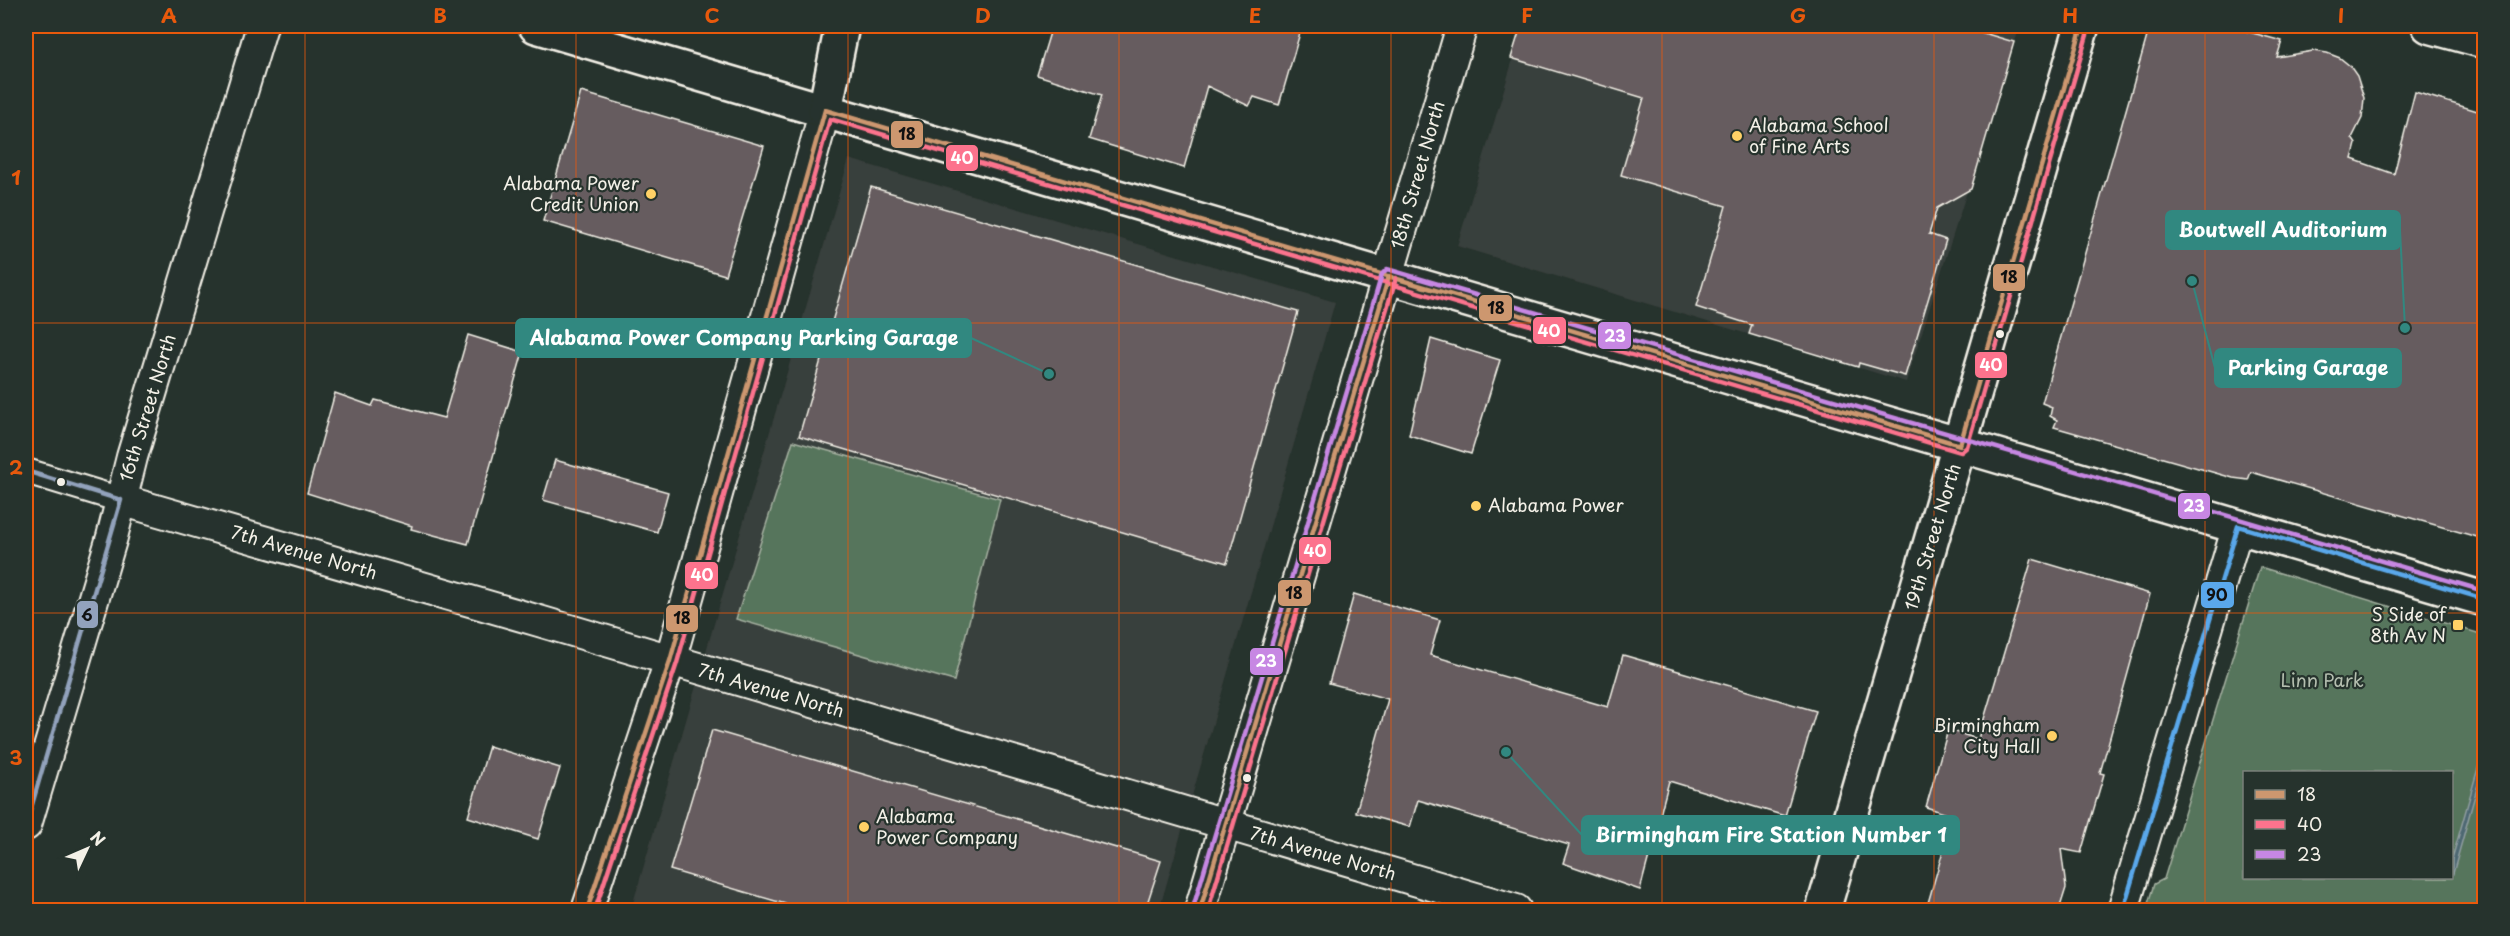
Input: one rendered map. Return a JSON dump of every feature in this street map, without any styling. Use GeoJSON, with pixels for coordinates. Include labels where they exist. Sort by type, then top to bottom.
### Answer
{"type":"FeatureCollection","features":[{"type":"Feature","properties":{"kind":"main road"},"geometry":{"type":"LineString","coordinates":[[536,26],[2484,598]]}},
{"type":"Feature","properties":{"kind":"main road"},"geometry":{"type":"LineString","coordinates":[[825,110],[842,26]]}},
{"type":"Feature","properties":{"kind":"main road","name":"19th Street North"},"geometry":{"type":"LineString","coordinates":[[1823,910],[2082,26]]}},
{"type":"Feature","properties":{"kind":"main road"},"geometry":{"type":"LineString","coordinates":[[2429,26],[2484,41]]}},
{"type":"Feature","properties":{"kind":"street","name":"16th Street North"},"geometry":{"type":"LineString","coordinates":[[26,825],[262,26]]}},
{"type":"Feature","properties":{"kind":"street","name":"18th Street North"},"geometry":{"type":"LineString","coordinates":[[1200,910],[1462,26]]}},
{"type":"Feature","properties":{"kind":"street"},"geometry":{"type":"LineString","coordinates":[[587,910],[670,661],[825,110]]}},
{"type":"Feature","properties":{"kind":"street","name":"7th Avenue North"},"geometry":{"type":"LineString","coordinates":[[26,471],[1516,910]]}},
{"type":"Feature","properties":{"kind":"street"},"geometry":{"type":"LineString","coordinates":[[2124,910],[2238,526]]}},
{"type":"Feature","properties":{"kind":"shaded area","name":"Alabama School of Fine Arts"},"geometry":{"type":"Polygon","coordinates":[[[1523,26],[2020,26],[1906,382],[1457,246],[1523,26]]]}},
{"type":"Feature","properties":{"kind":"shaded area"},"geometry":{"type":"Polygon","coordinates":[[[849,159],[1335,302],[1159,910],[631,910],[849,159]]]}},
{"type":"Feature","properties":{"kind":"green space"},"geometry":{"type":"Polygon","coordinates":[[[793,441],[1000,499],[954,681],[736,619],[793,441]]]}},
{"type":"Feature","properties":{"kind":"green space","name":"Linn Park"},"geometry":{"type":"Polygon","coordinates":[[[2260,567],[2484,635],[2484,910],[2146,910],[2154,884],[2164,879],[2260,567]]]}},
{"type":"Feature","properties":{"kind":"water"},"geometry":{"type":"Polygon","coordinates":[[[2482,754],[2484,754],[2484,763],[2453,873],[2453,856],[2482,754]]]}},
{"type":"Feature","properties":{"kind":"building"},"geometry":{"type":"Polygon","coordinates":[[[1052,26],[1302,26],[1279,105],[1254,97],[1249,106],[1207,86],[1184,168],[1089,139],[1102,95],[1037,75],[1052,26]]]}},
{"type":"Feature","properties":{"kind":"building","name":"Alabama School of Fine Arts"},"geometry":{"type":"Polygon","coordinates":[[[1521,26],[1960,26],[2014,42],[1971,189],[1937,208],[1929,234],[1946,240],[1905,376],[1859,363],[1858,367],[1749,334],[1752,325],[1696,307],[1726,206],[1621,175],[1644,98],[1511,58],[1521,26]]]}},
{"type":"Feature","properties":{"kind":"building"},"geometry":{"type":"Polygon","coordinates":[[[2150,26],[2227,26],[2282,41],[2277,57],[2313,51],[2340,58],[2357,76],[2364,98],[2362,118],[2352,138],[2356,144],[2352,159],[2394,174],[2415,92],[2484,113],[2484,539],[2251,472],[2248,480],[2233,478],[2054,427],[2057,420],[2050,416],[2052,407],[2042,403],[2150,26]]]}},
{"type":"Feature","properties":{"kind":"building","name":"Alabama Power Credit Union"},"geometry":{"type":"Polygon","coordinates":[[[581,92],[764,146],[725,275],[543,221],[581,92]]]}},
{"type":"Feature","properties":{"kind":"building"},"geometry":{"type":"Polygon","coordinates":[[[871,187],[1298,312],[1227,563],[799,436],[871,187]]]}},
{"type":"Feature","properties":{"kind":"building"},"geometry":{"type":"Polygon","coordinates":[[[468,335],[523,352],[468,544],[411,529],[412,526],[307,493],[335,393],[372,406],[375,400],[444,418],[468,335]]]}},
{"type":"Feature","properties":{"kind":"building"},"geometry":{"type":"Polygon","coordinates":[[[1431,339],[1500,360],[1471,454],[1409,435],[1431,339]]]}},
{"type":"Feature","properties":{"kind":"building"},"geometry":{"type":"Polygon","coordinates":[[[555,460],[668,492],[657,532],[543,500],[555,460]]]}},
{"type":"Feature","properties":{"kind":"building","name":"Birmingham City Hall"},"geometry":{"type":"Polygon","coordinates":[[[2032,559],[2150,594],[2100,773],[2104,774],[2081,853],[2061,849],[2066,888],[2059,910],[1926,910],[1953,816],[1926,807],[1948,730],[1978,739],[2032,559]]]}},
{"type":"Feature","properties":{"kind":"building"},"geometry":{"type":"Polygon","coordinates":[[[1354,594],[1440,620],[1430,655],[1608,707],[1623,655],[1816,711],[1785,816],[1669,781],[1640,890],[1563,863],[1569,845],[1418,800],[1410,827],[1356,812],[1388,699],[1329,683],[1354,594]]]}},
{"type":"Feature","properties":{"kind":"building","name":"Alabama Power Company"},"geometry":{"type":"Polygon","coordinates":[[[712,730],[1161,861],[1145,910],[806,910],[670,870],[712,730]]]}},
{"type":"Feature","properties":{"kind":"building"},"geometry":{"type":"Polygon","coordinates":[[[489,746],[560,768],[538,839],[468,817],[489,746]]]}},
{"type":"Feature","properties":{"kind":"transit line","name":"18"},"geometry":{"type":"LineString","coordinates":[[587,910],[670,661],[825,110],[1960,445],[2082,26]]}},
{"type":"Feature","properties":{"kind":"transit line","name":"40"},"geometry":{"type":"LineString","coordinates":[[595,910],[677,663],[830,119],[1961,452],[1967,447],[2089,28]]}},
{"type":"Feature","properties":{"kind":"transit line","name":"23"},"geometry":{"type":"LineString","coordinates":[[1193,908],[1382,274],[1387,269],[2484,591]]}},
{"type":"Feature","properties":{"kind":"transit line","name":"18"},"geometry":{"type":"LineString","coordinates":[[1200,910],[1389,276]]}},
{"type":"Feature","properties":{"kind":"transit line","name":"40"},"geometry":{"type":"LineString","coordinates":[[1208,910],[1396,278]]}},
{"type":"Feature","properties":{"kind":"transit line","name":"6"},"geometry":{"type":"LineString","coordinates":[[26,471],[121,500],[26,825]]}},
{"type":"Feature","properties":{"kind":"transit line","name":"90"},"geometry":{"type":"LineString","coordinates":[[2123,910],[2238,526],[2484,599]]}},
{"type":"Feature","properties":{"kind":"place","name":"Alabama School of Fine Arts"},"geometry":{"type":"Point","coordinates":[1737,136]}},
{"type":"Feature","properties":{"kind":"place","name":"Alabama Power Credit Union"},"geometry":{"type":"Point","coordinates":[651,194]}},
{"type":"Feature","properties":{"kind":"place","name":"Parking Garage"},"geometry":{"type":"Point","coordinates":[2192,281]}},
{"type":"Feature","properties":{"kind":"place","name":"Boutwell Auditorium"},"geometry":{"type":"Point","coordinates":[2405,328]}},
{"type":"Feature","properties":{"kind":"place","name":"Alabama Power Company Parking Garage"},"geometry":{"type":"Point","coordinates":[1049,374]}},
{"type":"Feature","properties":{"kind":"place","name":"Alabama Power"},"geometry":{"type":"Point","coordinates":[1476,506]}},
{"type":"Feature","properties":{"kind":"place","name":"S Side of 8th Av N"},"geometry":{"type":"Point","coordinates":[2458,625]}},
{"type":"Feature","properties":{"kind":"place","name":"Birmingham City Hall"},"geometry":{"type":"Point","coordinates":[2052,736]}},
{"type":"Feature","properties":{"kind":"place","name":"Birmingham Fire Station Number 1"},"geometry":{"type":"Point","coordinates":[1506,752]}},
{"type":"Feature","properties":{"kind":"place","name":"Alabama Power Company"},"geometry":{"type":"Point","coordinates":[864,827]}}]}
